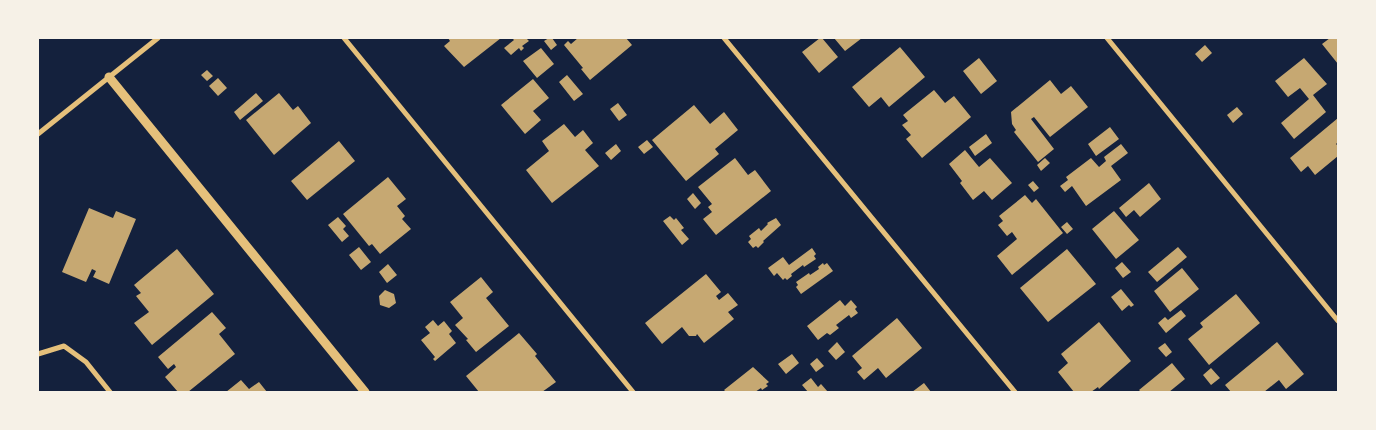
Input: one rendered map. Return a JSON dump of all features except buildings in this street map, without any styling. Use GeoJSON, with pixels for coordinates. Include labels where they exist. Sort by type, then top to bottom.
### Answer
{"type":"FeatureCollection","features":[{"type":"Feature","properties":{"kind":"street"},"geometry":{"type":"LineString","coordinates":[[38,134],[158,38]]}},
{"type":"Feature","properties":{"kind":"street"},"geometry":{"type":"LineString","coordinates":[[344,38],[633,392]]}},
{"type":"Feature","properties":{"kind":"street"},"geometry":{"type":"LineString","coordinates":[[724,38],[1015,392]]}},
{"type":"Feature","properties":{"kind":"street"},"geometry":{"type":"LineString","coordinates":[[1107,38],[1338,321]]}},
{"type":"Feature","properties":{"kind":"street"},"geometry":{"type":"LineString","coordinates":[[108,77],[365,392]]}},
{"type":"Feature","properties":{"kind":"street"},"geometry":{"type":"LineString","coordinates":[[38,354],[64,346],[86,362],[110,392]]}}]}
